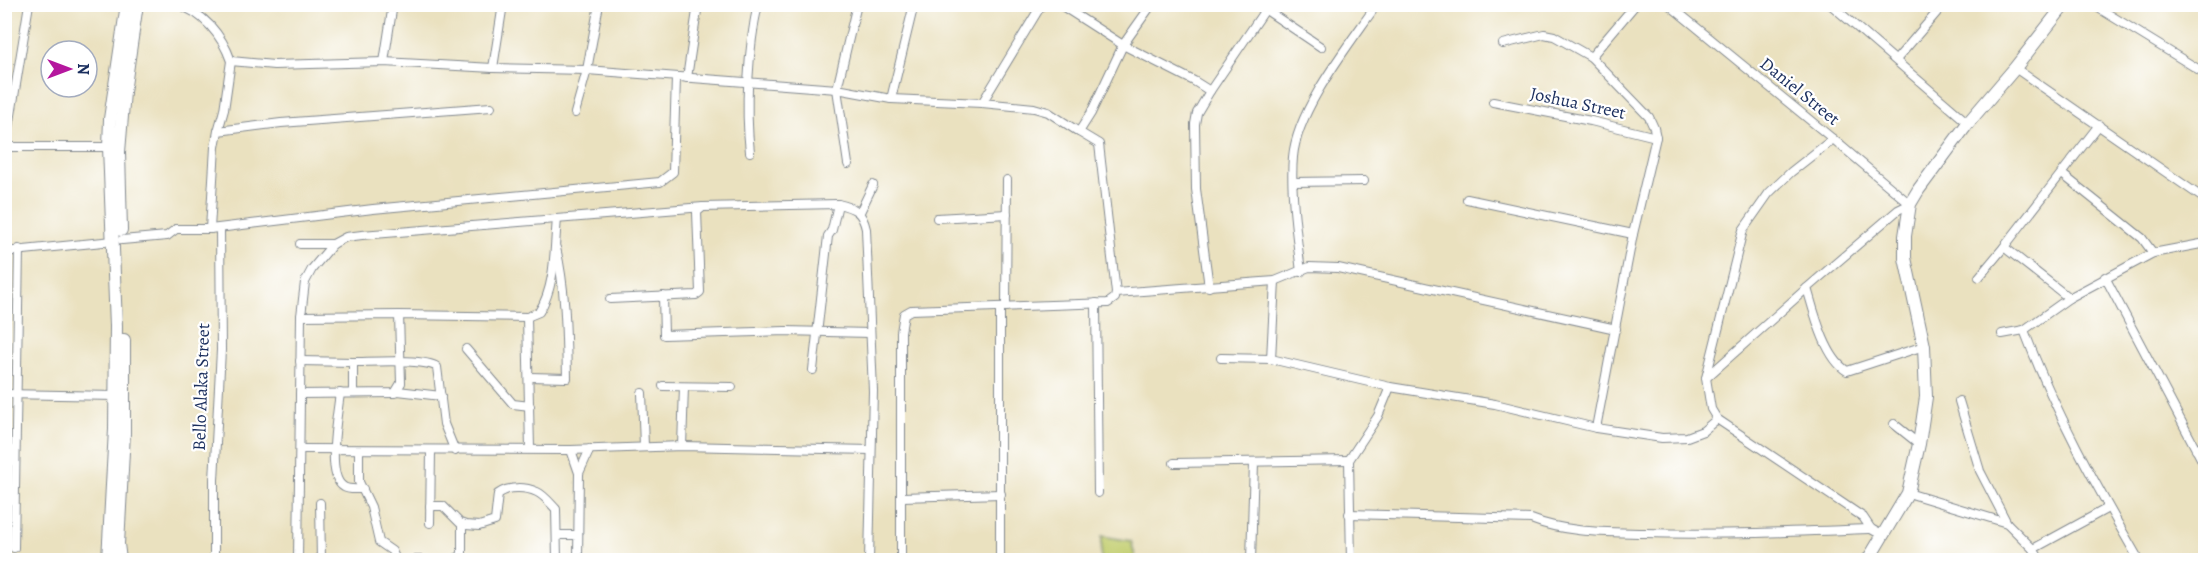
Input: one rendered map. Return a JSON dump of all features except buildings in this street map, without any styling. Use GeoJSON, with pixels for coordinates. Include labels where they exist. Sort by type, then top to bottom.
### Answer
{"type":"FeatureCollection","features":[{"type":"Feature","properties":{"kind":"street"},"geometry":{"type":"LineString","coordinates":[[30,4],[5,146],[110,147]]}},
{"type":"Feature","properties":{"kind":"street"},"geometry":{"type":"LineString","coordinates":[[120,561],[118,544],[125,397],[110,119],[127,4]]}},
{"type":"Feature","properties":{"kind":"street"},"geometry":{"type":"LineString","coordinates":[[108,561],[116,396],[119,152],[124,92],[137,4]]}},
{"type":"Feature","properties":{"kind":"street"},"geometry":{"type":"LineString","coordinates":[[384,62],[393,4]]}},
{"type":"Feature","properties":{"kind":"street"},"geometry":{"type":"LineString","coordinates":[[493,68],[503,4]]}},
{"type":"Feature","properties":{"kind":"street"},"geometry":{"type":"LineString","coordinates":[[574,113],[587,70],[599,4]]}},
{"type":"Feature","properties":{"kind":"street"},"geometry":{"type":"LineString","coordinates":[[687,78],[698,4]]}},
{"type":"Feature","properties":{"kind":"street"},"geometry":{"type":"LineString","coordinates":[[750,152],[747,128],[749,84],[754,22],[758,4]]}},
{"type":"Feature","properties":{"kind":"street"},"geometry":{"type":"LineString","coordinates":[[848,164],[837,89],[857,4]]}},
{"type":"Feature","properties":{"kind":"street"},"geometry":{"type":"LineString","coordinates":[[891,99],[914,4]]}},
{"type":"Feature","properties":{"kind":"street"},"geometry":{"type":"LineString","coordinates":[[982,103],[1042,4]]}},
{"type":"Feature","properties":{"kind":"street"},"geometry":{"type":"LineString","coordinates":[[1059,4],[1123,45],[1210,91]]}},
{"type":"Feature","properties":{"kind":"street"},"geometry":{"type":"LineString","coordinates":[[1079,132],[1091,113],[1123,45],[1152,4]]}},
{"type":"Feature","properties":{"kind":"street"},"geometry":{"type":"LineString","coordinates":[[1591,57],[1636,4]]}},
{"type":"Feature","properties":{"kind":"street","name":"Daniel Street"},"geometry":{"type":"LineString","coordinates":[[1668,4],[1910,204]]}},
{"type":"Feature","properties":{"kind":"street"},"geometry":{"type":"LineString","coordinates":[[1830,4],[1968,123]]}},
{"type":"Feature","properties":{"kind":"street"},"geometry":{"type":"LineString","coordinates":[[1896,60],[1944,4]]}},
{"type":"Feature","properties":{"kind":"street"},"geometry":{"type":"LineString","coordinates":[[1868,561],[1877,532],[1908,493],[1926,398],[1924,346],[1905,258],[1905,237],[1910,204],[1923,182],[1968,123],[2066,4]]}},
{"type":"Feature","properties":{"kind":"street"},"geometry":{"type":"LineString","coordinates":[[2092,4],[2205,74]]}},
{"type":"Feature","properties":{"kind":"street"},"geometry":{"type":"LineString","coordinates":[[181,5],[202,17],[215,31],[226,44],[231,61],[274,65],[384,62],[587,70],[837,89],[891,99],[982,103],[1041,110],[1063,120],[1099,144],[1116,293],[1113,301],[911,310],[904,314],[901,332],[901,561]]}},
{"type":"Feature","properties":{"kind":"street"},"geometry":{"type":"LineString","coordinates":[[1209,287],[1196,189],[1195,124],[1197,113],[1268,7],[1321,47]]}},
{"type":"Feature","properties":{"kind":"street"},"geometry":{"type":"LineString","coordinates":[[1301,272],[1293,157],[1296,141],[1304,120],[1327,77],[1374,8]]}},
{"type":"Feature","properties":{"kind":"street"},"geometry":{"type":"LineString","coordinates":[[1503,44],[1544,34],[1554,36],[1591,57],[1649,117],[1654,128],[1656,137],[1633,234],[1596,428]]}},
{"type":"Feature","properties":{"kind":"street","name":"Bello Alaka Street"},"geometry":{"type":"LineString","coordinates":[[214,561],[220,350],[215,228],[215,147],[224,110],[231,61]]}},
{"type":"Feature","properties":{"kind":"street"},"geometry":{"type":"LineString","coordinates":[[2015,68],[2205,200]]}},
{"type":"Feature","properties":{"kind":"street"},"geometry":{"type":"LineString","coordinates":[[4,252],[167,236],[176,229],[215,228],[385,208],[660,182],[672,172],[676,78]]}},
{"type":"Feature","properties":{"kind":"street"},"geometry":{"type":"LineString","coordinates":[[4,89],[14,91]]}},
{"type":"Feature","properties":{"kind":"street","name":"Joshua Street"},"geometry":{"type":"LineString","coordinates":[[1493,102],[1591,121],[1656,137]]}},
{"type":"Feature","properties":{"kind":"street"},"geometry":{"type":"LineString","coordinates":[[218,131],[281,123],[491,107]]}},
{"type":"Feature","properties":{"kind":"street"},"geometry":{"type":"LineString","coordinates":[[1978,277],[2099,125]]}},
{"type":"Feature","properties":{"kind":"street"},"geometry":{"type":"LineString","coordinates":[[1833,139],[1791,172],[1769,194],[1743,230],[1706,378],[1711,409],[1717,419],[1863,518],[1877,532]]}},
{"type":"Feature","properties":{"kind":"street"},"geometry":{"type":"LineString","coordinates":[[2062,174],[2142,238],[2153,253]]}},
{"type":"Feature","properties":{"kind":"street"},"geometry":{"type":"LineString","coordinates":[[1000,561],[1007,180]]}},
{"type":"Feature","properties":{"kind":"street"},"geometry":{"type":"LineString","coordinates":[[1294,182],[1364,181]]}},
{"type":"Feature","properties":{"kind":"street"},"geometry":{"type":"LineString","coordinates":[[860,212],[873,185]]}},
{"type":"Feature","properties":{"kind":"street"},"geometry":{"type":"LineString","coordinates":[[1467,199],[1633,234]]}},
{"type":"Feature","properties":{"kind":"street"},"geometry":{"type":"LineString","coordinates":[[813,370],[828,236],[832,230],[838,204]]}},
{"type":"Feature","properties":{"kind":"street"},"geometry":{"type":"LineString","coordinates":[[298,561],[301,316],[305,282],[333,244],[346,237],[362,235],[703,207],[838,204],[853,207],[860,212],[866,229],[873,391],[869,561]]}},
{"type":"Feature","properties":{"kind":"street"},"geometry":{"type":"LineString","coordinates":[[1706,378],[1898,210],[1910,204]]}},
{"type":"Feature","properties":{"kind":"street"},"geometry":{"type":"LineString","coordinates":[[610,299],[696,295],[700,292],[697,212],[703,207]]}},
{"type":"Feature","properties":{"kind":"street"},"geometry":{"type":"LineString","coordinates":[[937,218],[1007,214]]}},
{"type":"Feature","properties":{"kind":"street"},"geometry":{"type":"LineString","coordinates":[[301,316],[527,317],[539,312],[547,297],[557,219]]}},
{"type":"Feature","properties":{"kind":"street"},"geometry":{"type":"LineString","coordinates":[[530,377],[567,378],[566,306],[555,242]]}},
{"type":"Feature","properties":{"kind":"street"},"geometry":{"type":"LineString","coordinates":[[2002,334],[2024,330],[2069,298],[2153,253],[2205,243]]}},
{"type":"Feature","properties":{"kind":"street"},"geometry":{"type":"LineString","coordinates":[[300,244],[333,244]]}},
{"type":"Feature","properties":{"kind":"street"},"geometry":{"type":"LineString","coordinates":[[2004,247],[2069,298]]}},
{"type":"Feature","properties":{"kind":"street"},"geometry":{"type":"LineString","coordinates":[[14,548],[19,249]]}},
{"type":"Feature","properties":{"kind":"street"},"geometry":{"type":"LineString","coordinates":[[1116,293],[1275,281],[1309,267],[1318,266],[1338,268],[1616,329]]}},
{"type":"Feature","properties":{"kind":"street"},"geometry":{"type":"LineString","coordinates":[[2105,278],[2205,468]]}},
{"type":"Feature","properties":{"kind":"street"},"geometry":{"type":"LineString","coordinates":[[1271,359],[1275,281]]}},
{"type":"Feature","properties":{"kind":"street"},"geometry":{"type":"LineString","coordinates":[[1807,288],[1818,324],[1834,359],[1847,371],[1924,346]]}},
{"type":"Feature","properties":{"kind":"street"},"geometry":{"type":"LineString","coordinates":[[663,296],[662,334],[664,335],[819,330],[870,333]]}},
{"type":"Feature","properties":{"kind":"street"},"geometry":{"type":"LineString","coordinates":[[1096,303],[1098,493]]}},
{"type":"Feature","properties":{"kind":"street"},"geometry":{"type":"LineString","coordinates":[[398,391],[401,383],[399,315]]}},
{"type":"Feature","properties":{"kind":"street"},"geometry":{"type":"LineString","coordinates":[[527,317],[530,449]]}},
{"type":"Feature","properties":{"kind":"street"},"geometry":{"type":"LineString","coordinates":[[2024,330],[2037,365],[2108,508],[2139,561]]}},
{"type":"Feature","properties":{"kind":"street"},"geometry":{"type":"LineString","coordinates":[[466,349],[513,404],[530,405]]}},
{"type":"Feature","properties":{"kind":"street"},"geometry":{"type":"LineString","coordinates":[[1221,358],[1271,359],[1390,387],[1495,404],[1596,428],[1662,438],[1687,437],[1703,431],[1717,419]]}},
{"type":"Feature","properties":{"kind":"street"},"geometry":{"type":"LineString","coordinates":[[300,361],[432,364],[437,367],[444,424],[455,451]]}},
{"type":"Feature","properties":{"kind":"street"},"geometry":{"type":"LineString","coordinates":[[353,362],[353,393]]}},
{"type":"Feature","properties":{"kind":"street"},"geometry":{"type":"LineString","coordinates":[[663,386],[732,387]]}},
{"type":"Feature","properties":{"kind":"street"},"geometry":{"type":"LineString","coordinates":[[682,446],[684,387]]}},
{"type":"Feature","properties":{"kind":"street"},"geometry":{"type":"LineString","coordinates":[[1351,561],[1349,460],[1378,417],[1390,387]]}},
{"type":"Feature","properties":{"kind":"street"},"geometry":{"type":"LineString","coordinates":[[300,394],[391,394],[398,391],[441,396]]}},
{"type":"Feature","properties":{"kind":"street"},"geometry":{"type":"LineString","coordinates":[[340,393],[333,449],[336,480],[345,488],[363,489]]}},
{"type":"Feature","properties":{"kind":"street"},"geometry":{"type":"LineString","coordinates":[[642,393],[644,446]]}},
{"type":"Feature","properties":{"kind":"street"},"geometry":{"type":"LineString","coordinates":[[4,394],[116,396]]}},
{"type":"Feature","properties":{"kind":"street"},"geometry":{"type":"LineString","coordinates":[[1959,401],[1980,471],[2007,523],[2033,549],[2040,561]]}},
{"type":"Feature","properties":{"kind":"street"},"geometry":{"type":"LineString","coordinates":[[1894,424],[1919,444]]}},
{"type":"Feature","properties":{"kind":"street"},"geometry":{"type":"LineString","coordinates":[[2196,450],[2205,442]]}},
{"type":"Feature","properties":{"kind":"street"},"geometry":{"type":"LineString","coordinates":[[300,449],[455,451],[682,446],[871,450]]}},
{"type":"Feature","properties":{"kind":"street"},"geometry":{"type":"LineString","coordinates":[[579,473],[590,449]]}},
{"type":"Feature","properties":{"kind":"street"},"geometry":{"type":"LineString","coordinates":[[359,450],[359,482],[371,507],[379,542],[392,552],[395,560],[452,560],[460,557],[462,524]]}},
{"type":"Feature","properties":{"kind":"street"},"geometry":{"type":"LineString","coordinates":[[571,450],[579,473],[578,561]]}},
{"type":"Feature","properties":{"kind":"street"},"geometry":{"type":"LineString","coordinates":[[430,523],[431,451]]}},
{"type":"Feature","properties":{"kind":"street"},"geometry":{"type":"LineString","coordinates":[[1174,463],[1349,460]]}},
{"type":"Feature","properties":{"kind":"street"},"geometry":{"type":"LineString","coordinates":[[1251,561],[1254,463]]}},
{"type":"Feature","properties":{"kind":"street"},"geometry":{"type":"LineString","coordinates":[[430,506],[443,506],[462,524],[480,526],[495,521],[498,494],[502,491],[517,488],[539,493],[556,509],[557,561]]}},
{"type":"Feature","properties":{"kind":"street"},"geometry":{"type":"LineString","coordinates":[[1908,493],[2007,523]]}},
{"type":"Feature","properties":{"kind":"street"},"geometry":{"type":"LineString","coordinates":[[902,497],[1001,494]]}},
{"type":"Feature","properties":{"kind":"street"},"geometry":{"type":"LineString","coordinates":[[320,503],[321,561]]}},
{"type":"Feature","properties":{"kind":"street"},"geometry":{"type":"LineString","coordinates":[[2033,549],[2108,508]]}},
{"type":"Feature","properties":{"kind":"street"},"geometry":{"type":"LineString","coordinates":[[1349,514],[1531,519],[1558,527],[1607,532],[1716,535],[1877,532]]}},
{"type":"Feature","properties":{"kind":"street"},"geometry":{"type":"LineString","coordinates":[[557,535],[578,536]]}},
{"type":"Feature","properties":{"kind":"street","name":"Bello Alaka Street"},"geometry":{"type":"LineString","coordinates":[[206,561],[213,548]]}},
{"type":"Feature","properties":{"kind":"green space"},"geometry":{"type":"Polygon","coordinates":[[[1102,536],[1131,541],[1136,560],[1101,560],[1102,536]]]}}]}
